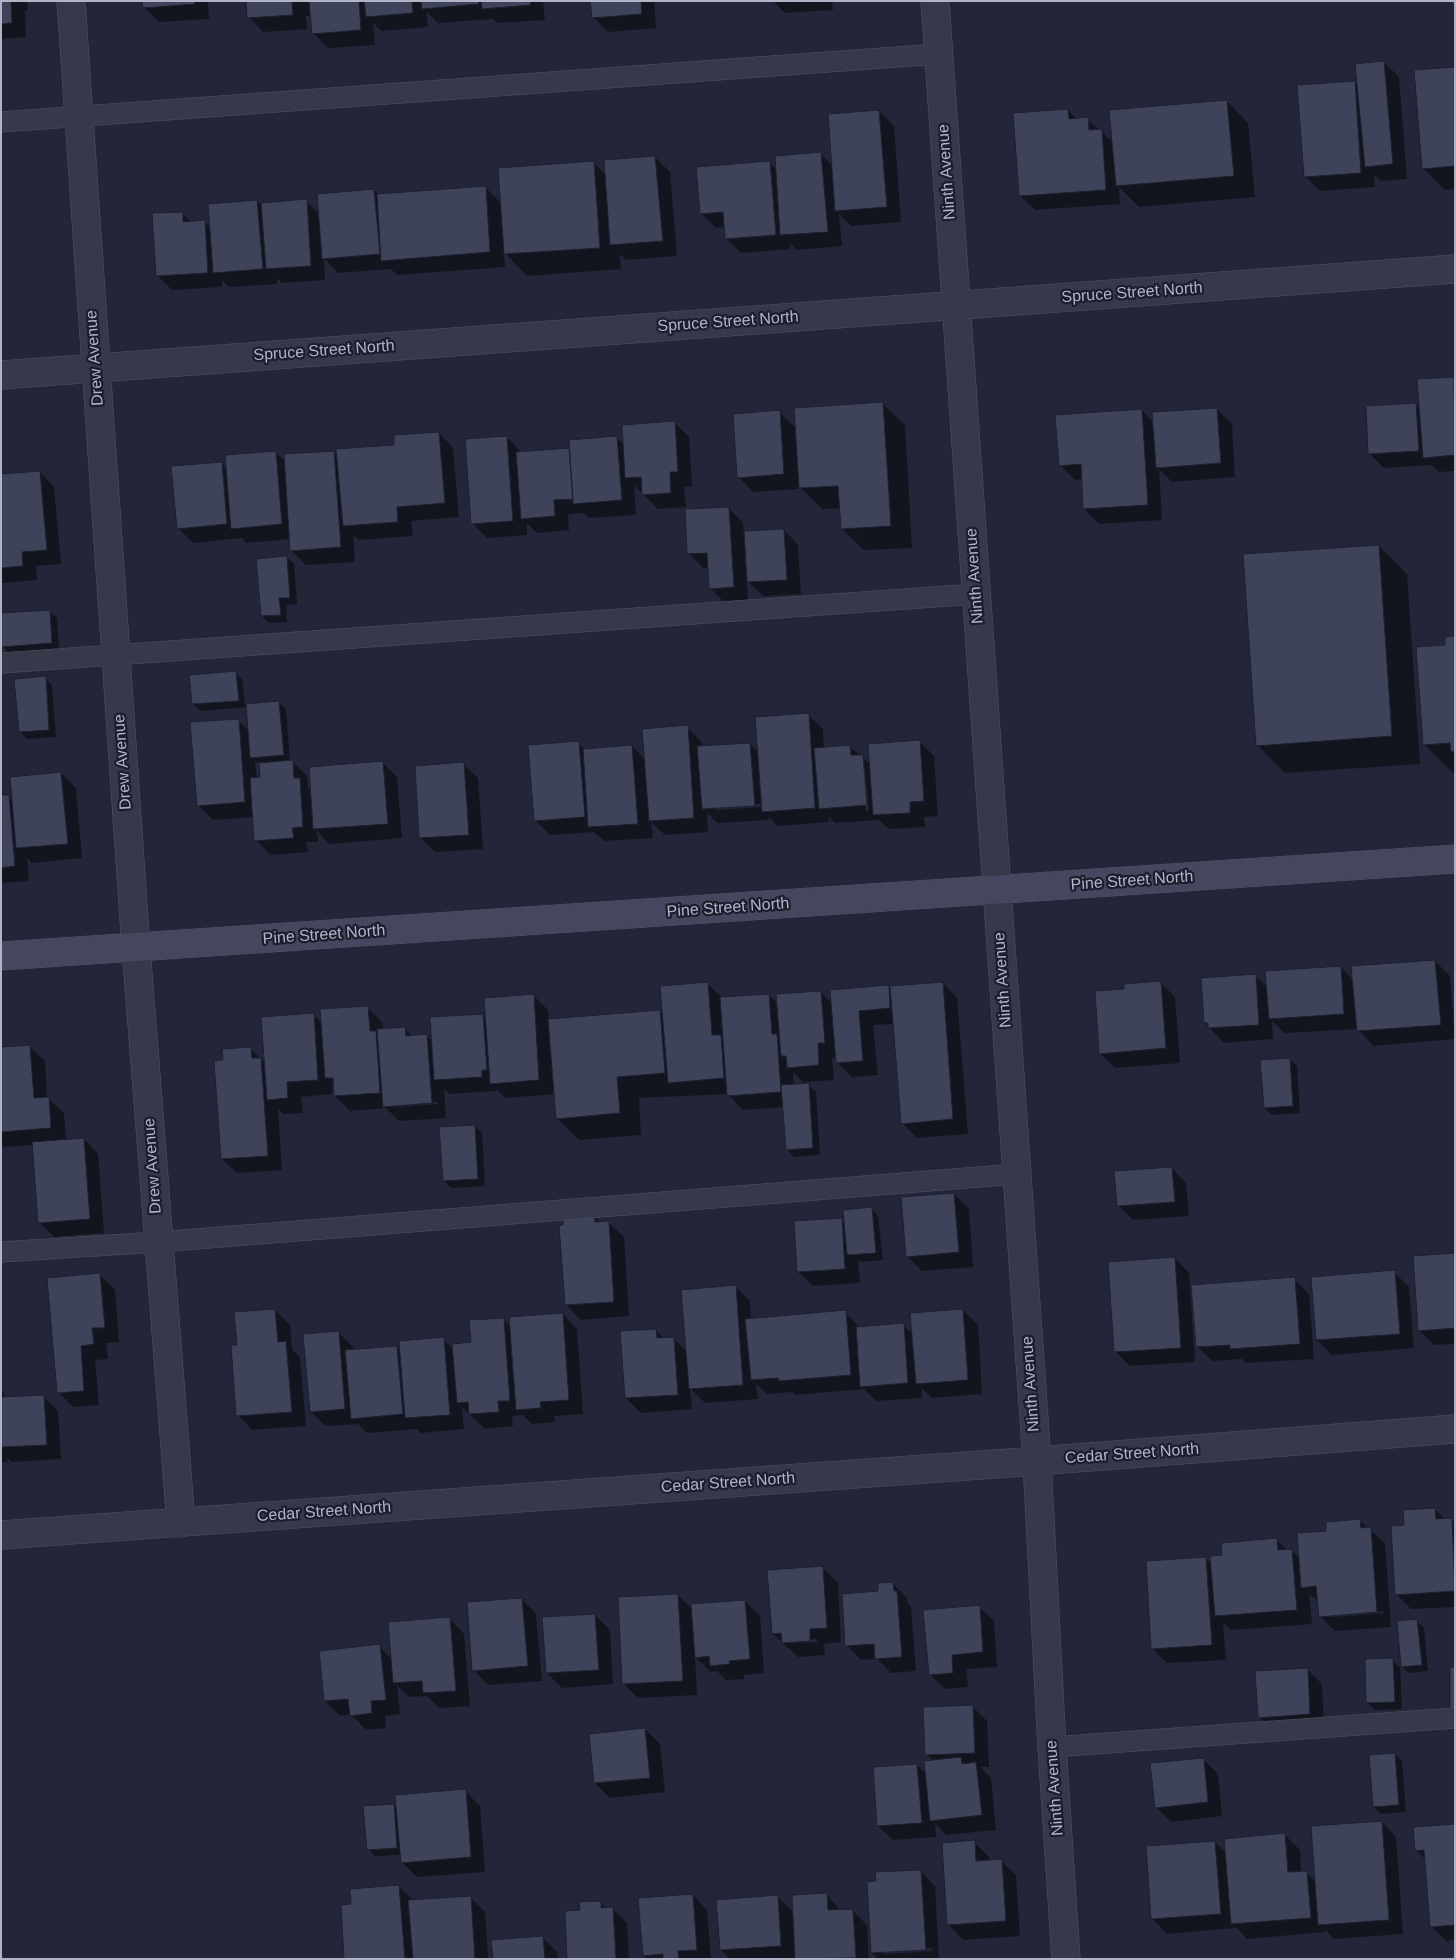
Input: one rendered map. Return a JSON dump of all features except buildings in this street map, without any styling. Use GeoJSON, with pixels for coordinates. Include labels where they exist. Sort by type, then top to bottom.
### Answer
{"type":"FeatureCollection","features":[{"type":"Feature","properties":{"kind":"street","name":"Drew Avenue"},"geometry":{"type":"LineString","coordinates":[[71,1],[136,948],[181,1522]]}},
{"type":"Feature","properties":{"kind":"street","name":"Ninth Avenue"},"geometry":{"type":"LineString","coordinates":[[935,1],[1037,1461],[1052,1747],[1066,1959]]}},
{"type":"Feature","properties":{"kind":"street","name":"Spruce Street North"},"geometry":{"type":"LineString","coordinates":[[1,375],[1455,269]]}},
{"type":"Feature","properties":{"kind":"street","name":"Pine Street North"},"geometry":{"type":"LineString","coordinates":[[1,956],[1455,859]]}},
{"type":"Feature","properties":{"kind":"street","name":"Cedar Street North"},"geometry":{"type":"LineString","coordinates":[[1,1535],[1037,1461],[1455,1429]]}},
{"type":"Feature","properties":{"kind":"lane"},"geometry":{"type":"LineString","coordinates":[[1,122],[938,54]]}},
{"type":"Feature","properties":{"kind":"lane"},"geometry":{"type":"LineString","coordinates":[[1,664],[976,594]]}},
{"type":"Feature","properties":{"kind":"lane"},"geometry":{"type":"LineString","coordinates":[[1,1252],[158,1242],[1017,1174]]}},
{"type":"Feature","properties":{"kind":"lane"},"geometry":{"type":"LineString","coordinates":[[1052,1747],[1455,1718]]}}]}
